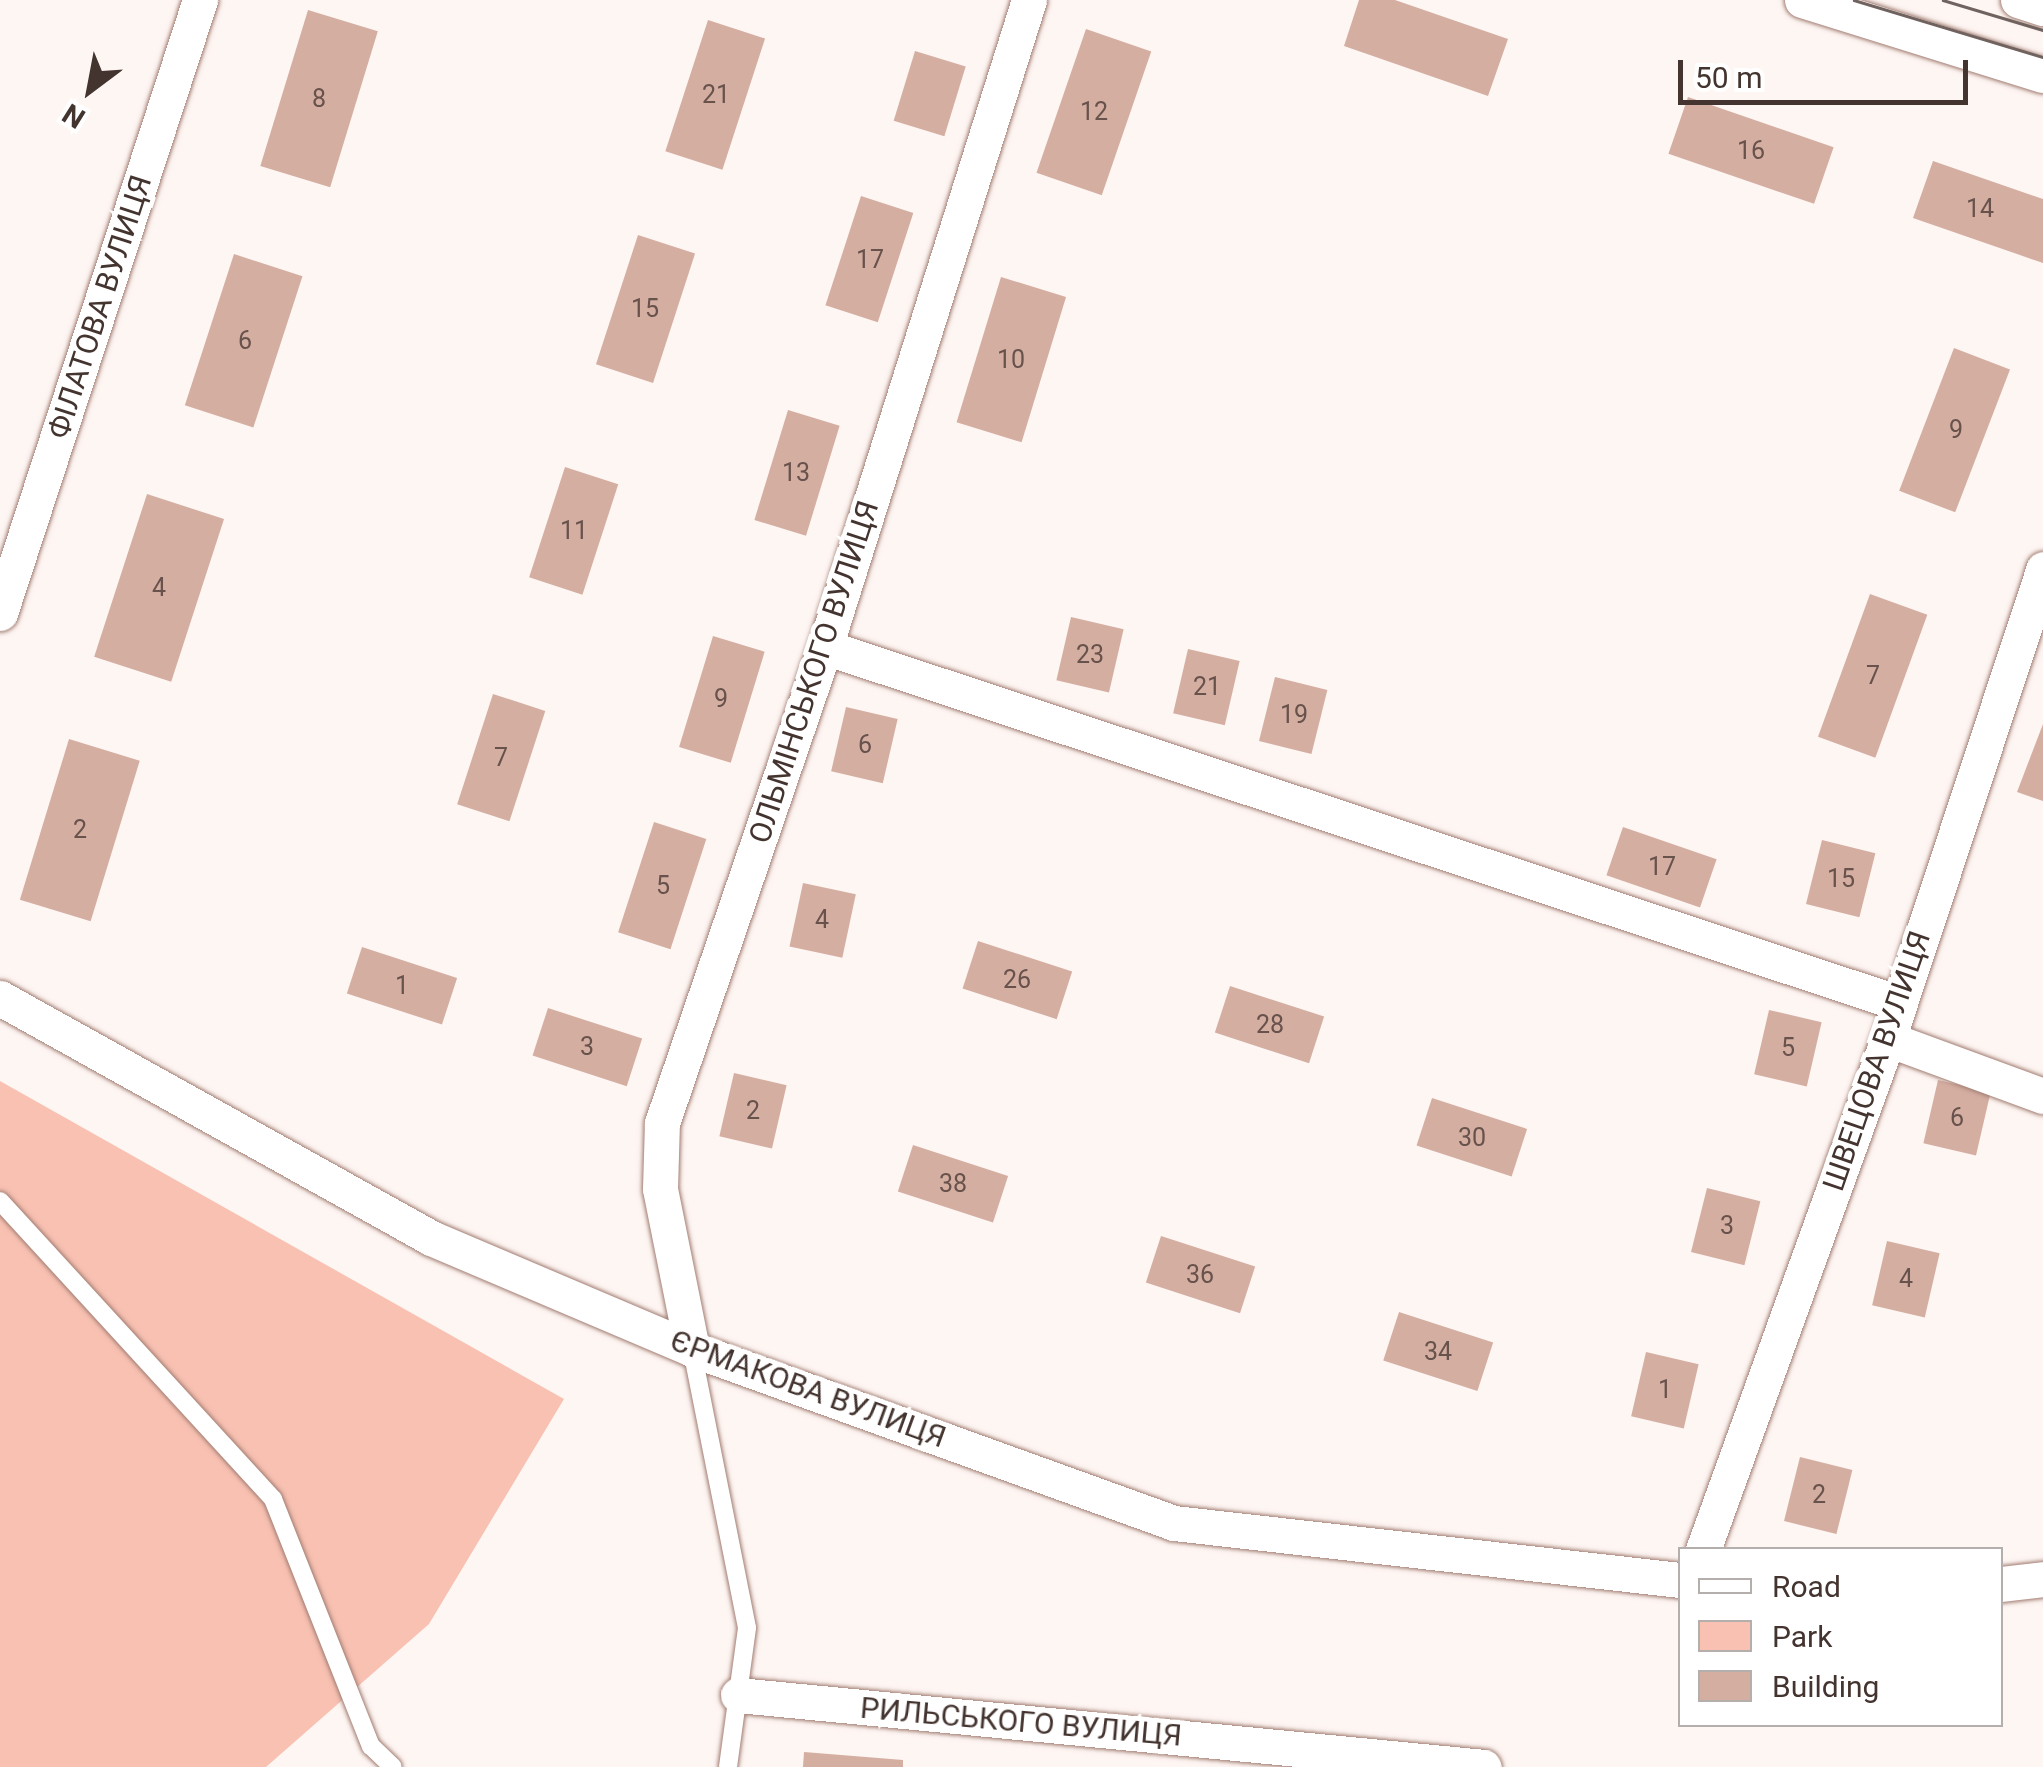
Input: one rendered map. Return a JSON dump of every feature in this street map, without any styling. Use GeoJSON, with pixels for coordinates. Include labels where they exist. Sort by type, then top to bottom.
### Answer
{"type":"FeatureCollection","features":[{"type":"Feature","properties":{"kind":"street","name":"ФІЛАТОВА ВУЛИЦЯ"},"geometry":{"type":"LineString","coordinates":[[0,613],[200,0]]}},
{"type":"Feature","properties":{"kind":"street","name":"ОЛЬМІНСЬКОГО ВУЛИЦЯ"},"geometry":{"type":"LineString","coordinates":[[692,1349],[660,1189],[662,1123],[825,648],[1029,0]]}},
{"type":"Feature","properties":{"kind":"street"},"geometry":{"type":"LineString","coordinates":[[1802,0],[2043,75]]}},
{"type":"Feature","properties":{"kind":"street"},"geometry":{"type":"LineString","coordinates":[[2018,0],[2043,8]]}},
{"type":"Feature","properties":{"kind":"street","name":"ШВЕЦОВА ВУЛИЦЯ"},"geometry":{"type":"LineString","coordinates":[[1705,1547],[1888,1039],[1896,1002],[2043,569]]}},
{"type":"Feature","properties":{"kind":"street"},"geometry":{"type":"LineString","coordinates":[[825,648],[1896,1002]]}},
{"type":"Feature","properties":{"kind":"street","name":"ЄРМАКОВА ВУЛИЦЯ"},"geometry":{"type":"LineString","coordinates":[[0,998],[430,1238],[692,1349],[1174,1523],[1678,1580]]}},
{"type":"Feature","properties":{"kind":"street"},"geometry":{"type":"LineString","coordinates":[[1888,1039],[2043,1096]]}},
{"type":"Feature","properties":{"kind":"street"},"geometry":{"type":"LineString","coordinates":[[2003,1584],[2043,1579]]}},
{"type":"Feature","properties":{"kind":"street","name":"РИЛЬСЬКОГО ВУЛИЦЯ"},"geometry":{"type":"LineString","coordinates":[[738,1695],[1484,1767]]}},
{"type":"Feature","properties":{"kind":"lane"},"geometry":{"type":"LineString","coordinates":[[0,1201],[273,1499],[371,1746],[393,1767]]}},
{"type":"Feature","properties":{"kind":"lane"},"geometry":{"type":"LineString","coordinates":[[692,1349],[747,1628],[728,1767]]}},
{"type":"Feature","properties":{"kind":"green space"},"geometry":{"type":"Polygon","coordinates":[[[0,1081],[564,1399],[429,1624],[266,1767],[0,1767],[0,1081]]]}},
{"type":"Feature","properties":{"kind":"building"},"geometry":{"type":"Polygon","coordinates":[[[1359,0],[1395,0],[1508,39],[1488,96],[1344,46],[1359,0]]]}},
{"type":"Feature","properties":{"kind":"building"},"geometry":{"type":"Polygon","coordinates":[[[308,10],[378,31],[330,187],[260,166],[308,10]]]}},
{"type":"Feature","properties":{"kind":"building"},"geometry":{"type":"Polygon","coordinates":[[[708,20],[765,39],[722,170],[665,151],[708,20]]]}},
{"type":"Feature","properties":{"kind":"building"},"geometry":{"type":"Polygon","coordinates":[[[1086,29],[1151,51],[1102,195],[1037,173],[1086,29]]]}},
{"type":"Feature","properties":{"kind":"building"},"geometry":{"type":"Polygon","coordinates":[[[915,51],[966,66],[944,136],[894,121],[915,51]]]}},
{"type":"Feature","properties":{"kind":"building"},"geometry":{"type":"Polygon","coordinates":[[[1688,97],[1834,147],[1814,204],[1668,154],[1688,97]]]}},
{"type":"Feature","properties":{"kind":"building"},"geometry":{"type":"Polygon","coordinates":[[[1933,161],[2043,199],[2043,263],[1913,218],[1933,161]]]}},
{"type":"Feature","properties":{"kind":"building"},"geometry":{"type":"Polygon","coordinates":[[[861,196],[913,213],[878,322],[825,305],[861,196]]]}},
{"type":"Feature","properties":{"kind":"building"},"geometry":{"type":"Polygon","coordinates":[[[638,235],[695,254],[653,383],[596,364],[638,235]]]}},
{"type":"Feature","properties":{"kind":"building"},"geometry":{"type":"Polygon","coordinates":[[[234,254],[302,276],[253,427],[185,405],[234,254]]]}},
{"type":"Feature","properties":{"kind":"building"},"geometry":{"type":"Polygon","coordinates":[[[1001,277],[1066,297],[1022,442],[957,422],[1001,277]]]}},
{"type":"Feature","properties":{"kind":"building"},"geometry":{"type":"Polygon","coordinates":[[[1954,348],[2010,370],[1955,512],[1899,491],[1954,348]]]}},
{"type":"Feature","properties":{"kind":"building"},"geometry":{"type":"Polygon","coordinates":[[[788,410],[840,426],[806,536],[754,520],[788,410]]]}},
{"type":"Feature","properties":{"kind":"building"},"geometry":{"type":"Polygon","coordinates":[[[565,467],[618,484],[582,595],[529,577],[565,467]]]}},
{"type":"Feature","properties":{"kind":"building"},"geometry":{"type":"Polygon","coordinates":[[[147,494],[224,519],[171,682],[94,657],[147,494]]]}},
{"type":"Feature","properties":{"kind":"building"},"geometry":{"type":"Polygon","coordinates":[[[1870,594],[1927,615],[1875,758],[1818,737],[1870,594]]]}},
{"type":"Feature","properties":{"kind":"building"},"geometry":{"type":"Polygon","coordinates":[[[1071,617],[1124,629],[1109,692],[1056,680],[1071,617]]]}},
{"type":"Feature","properties":{"kind":"building"},"geometry":{"type":"Polygon","coordinates":[[[713,636],[765,652],[731,763],[679,747],[713,636]]]}},
{"type":"Feature","properties":{"kind":"building"},"geometry":{"type":"Polygon","coordinates":[[[1188,649],[1240,661],[1225,725],[1173,713],[1188,649]]]}},
{"type":"Feature","properties":{"kind":"building"},"geometry":{"type":"Polygon","coordinates":[[[1275,677],[1327,690],[1311,754],[1259,741],[1275,677]]]}},
{"type":"Feature","properties":{"kind":"building"},"geometry":{"type":"Polygon","coordinates":[[[493,694],[545,711],[509,821],[457,804],[493,694]]]}},
{"type":"Feature","properties":{"kind":"building"},"geometry":{"type":"Polygon","coordinates":[[[846,707],[898,719],[883,783],[831,771],[846,707]]]}},
{"type":"Feature","properties":{"kind":"building"},"geometry":{"type":"Polygon","coordinates":[[[2043,724],[2043,801],[2017,792],[2043,724]]]}},
{"type":"Feature","properties":{"kind":"building"},"geometry":{"type":"Polygon","coordinates":[[[69,739],[140,761],[91,921],[20,900],[69,739]]]}},
{"type":"Feature","properties":{"kind":"building"},"geometry":{"type":"Polygon","coordinates":[[[654,822],[706,839],[670,949],[618,932],[654,822]]]}},
{"type":"Feature","properties":{"kind":"building"},"geometry":{"type":"Polygon","coordinates":[[[1623,827],[1717,859],[1700,907],[1606,875],[1623,827]]]}},
{"type":"Feature","properties":{"kind":"building"},"geometry":{"type":"Polygon","coordinates":[[[1822,840],[1875,853],[1859,917],[1806,904],[1822,840]]]}},
{"type":"Feature","properties":{"kind":"building"},"geometry":{"type":"Polygon","coordinates":[[[803,883],[856,894],[842,958],[789,947],[803,883]]]}},
{"type":"Feature","properties":{"kind":"building"},"geometry":{"type":"Polygon","coordinates":[[[978,941],[1072,972],[1057,1019],[963,989],[978,941]]]}},
{"type":"Feature","properties":{"kind":"building"},"geometry":{"type":"Polygon","coordinates":[[[362,947],[457,978],[442,1025],[347,994],[362,947]]]}},
{"type":"Feature","properties":{"kind":"building"},"geometry":{"type":"Polygon","coordinates":[[[1230,986],[1324,1017],[1309,1063],[1215,1033],[1230,986]]]}},
{"type":"Feature","properties":{"kind":"building"},"geometry":{"type":"Polygon","coordinates":[[[548,1008],[642,1039],[627,1086],[533,1056],[548,1008]]]}},
{"type":"Feature","properties":{"kind":"building"},"geometry":{"type":"Polygon","coordinates":[[[1769,1010],[1822,1022],[1807,1086],[1754,1074],[1769,1010]]]}},
{"type":"Feature","properties":{"kind":"building"},"geometry":{"type":"Polygon","coordinates":[[[734,1073],[787,1085],[772,1148],[719,1136],[734,1073]]]}},
{"type":"Feature","properties":{"kind":"building"},"geometry":{"type":"Polygon","coordinates":[[[1938,1080],[1991,1092],[1976,1155],[1923,1143],[1938,1080]]]}},
{"type":"Feature","properties":{"kind":"building"},"geometry":{"type":"Polygon","coordinates":[[[1432,1098],[1527,1129],[1512,1176],[1417,1146],[1432,1098]]]}},
{"type":"Feature","properties":{"kind":"building"},"geometry":{"type":"Polygon","coordinates":[[[913,1145],[1008,1176],[993,1223],[898,1192],[913,1145]]]}},
{"type":"Feature","properties":{"kind":"building"},"geometry":{"type":"Polygon","coordinates":[[[1707,1188],[1760,1201],[1744,1265],[1691,1252],[1707,1188]]]}},
{"type":"Feature","properties":{"kind":"building"},"geometry":{"type":"Polygon","coordinates":[[[1161,1236],[1255,1267],[1240,1313],[1146,1283],[1161,1236]]]}},
{"type":"Feature","properties":{"kind":"building"},"geometry":{"type":"Polygon","coordinates":[[[1887,1241],[1940,1253],[1925,1317],[1872,1305],[1887,1241]]]}},
{"type":"Feature","properties":{"kind":"building"},"geometry":{"type":"Polygon","coordinates":[[[1399,1312],[1493,1343],[1477,1391],[1383,1361],[1399,1312]]]}},
{"type":"Feature","properties":{"kind":"building"},"geometry":{"type":"Polygon","coordinates":[[[1646,1352],[1699,1364],[1684,1428],[1631,1416],[1646,1352]]]}},
{"type":"Feature","properties":{"kind":"building"},"geometry":{"type":"Polygon","coordinates":[[[1800,1457],[1852,1470],[1836,1534],[1784,1521],[1800,1457]]]}},
{"type":"Feature","properties":{"kind":"building"},"geometry":{"type":"Polygon","coordinates":[[[804,1752],[903,1760],[903,1767],[803,1767],[804,1752]]]}},
{"type":"Feature","properties":{"kind":"tram line"},"geometry":{"type":"LineString","coordinates":[[1854,0],[2043,57]]}},
{"type":"Feature","properties":{"kind":"tram line"},"geometry":{"type":"LineString","coordinates":[[1943,0],[2043,30]]}}]}
